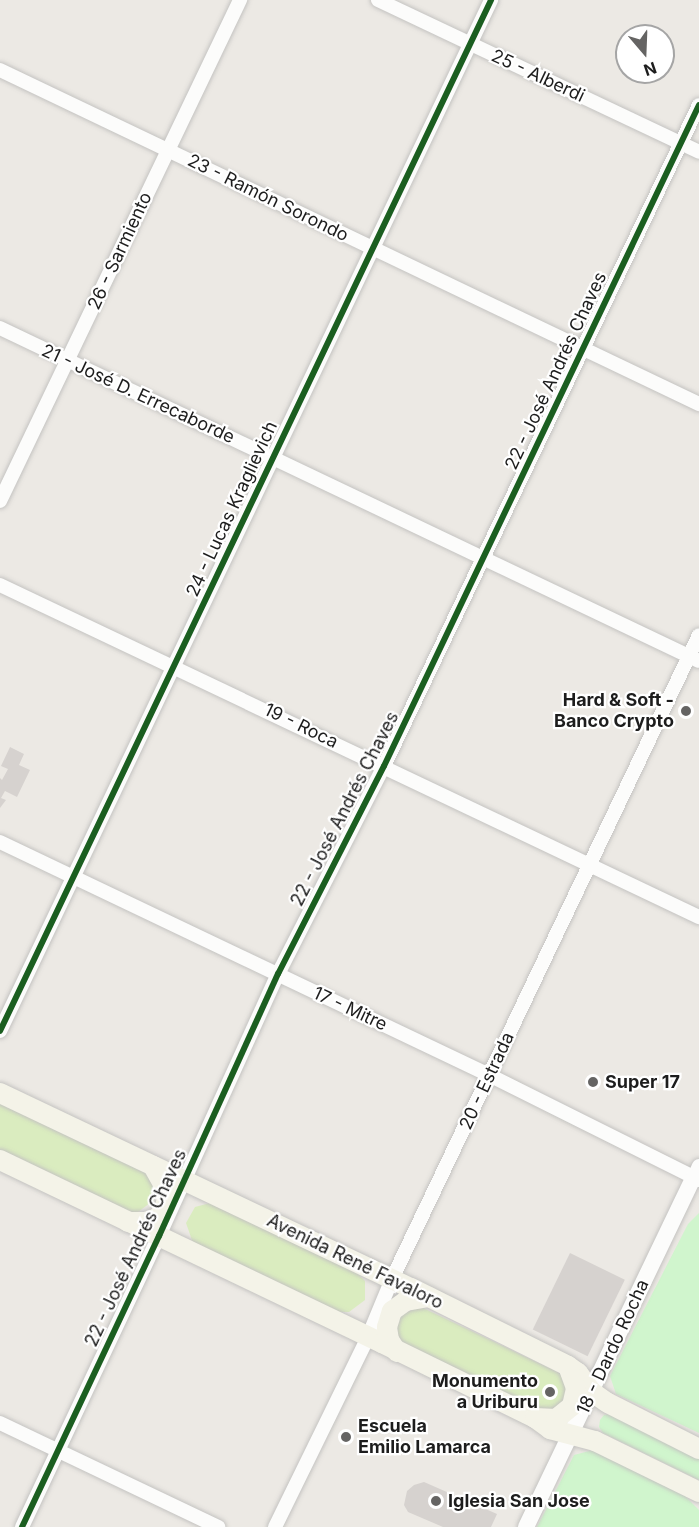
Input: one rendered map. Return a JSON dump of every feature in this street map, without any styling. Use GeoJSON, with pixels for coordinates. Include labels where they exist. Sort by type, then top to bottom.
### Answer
{"type":"FeatureCollection","features":[{"type":"Feature","properties":{"kind":"main road","name":"Avenida René Favaloro"},"geometry":{"type":"LineString","coordinates":[[3,1096],[392,1279],[568,1366],[578,1373],[592,1392],[608,1403],[699,1449]]}},
{"type":"Feature","properties":{"kind":"main road"},"geometry":{"type":"LineString","coordinates":[[0,1160],[535,1418],[550,1430],[595,1441],[699,1491]]}},
{"type":"Feature","properties":{"kind":"main road"},"geometry":{"type":"LineString","coordinates":[[128,1221],[145,1222],[158,1218],[165,1207],[168,1193],[153,1166]]}},
{"type":"Feature","properties":{"kind":"main road"},"geometry":{"type":"LineString","coordinates":[[397,1352],[388,1340],[387,1327],[392,1311],[406,1301],[429,1298]]}},
{"type":"Feature","properties":{"kind":"main road"},"geometry":{"type":"LineString","coordinates":[[535,1418],[556,1419],[572,1406],[576,1388],[568,1366]]}},
{"type":"Feature","properties":{"kind":"street","name":"26 - Sarmiento"},"geometry":{"type":"LineString","coordinates":[[0,501],[240,0]]}},
{"type":"Feature","properties":{"kind":"street","name":"25 - Alberdi"},"geometry":{"type":"LineString","coordinates":[[378,0],[699,153]]}},
{"type":"Feature","properties":{"kind":"street","name":"24 - Lucas Kraglievich"},"geometry":{"type":"LineString","coordinates":[[0,1031],[491,0]]}},
{"type":"Feature","properties":{"kind":"street","name":"23 - Ramón Sorondo"},"geometry":{"type":"LineString","coordinates":[[0,70],[699,404]]}},
{"type":"Feature","properties":{"kind":"street","name":"22 - José Andrés Chaves"},"geometry":{"type":"LineString","coordinates":[[22,1527],[159,1236],[278,975],[384,766],[699,105]]}},
{"type":"Feature","properties":{"kind":"street","name":"21 - José D. Errecaborde"},"geometry":{"type":"LineString","coordinates":[[0,328],[694,658]]}},
{"type":"Feature","properties":{"kind":"street","name":"19 - Roca"},"geometry":{"type":"LineString","coordinates":[[0,585],[174,665],[699,917]]}},
{"type":"Feature","properties":{"kind":"street","name":"20 - Estrada"},"geometry":{"type":"LineString","coordinates":[[275,1527],[368,1337],[392,1279],[589,864],[694,658],[699,635]]}},
{"type":"Feature","properties":{"kind":"street","name":"17 - Mitre"},"geometry":{"type":"LineString","coordinates":[[0,842],[697,1174]]}},
{"type":"Feature","properties":{"kind":"street","name":"18 - Dardo Rocha"},"geometry":{"type":"LineString","coordinates":[[526,1527],[697,1174]]}},
{"type":"Feature","properties":{"kind":"street"},"geometry":{"type":"LineString","coordinates":[[0,1423],[218,1527]]}},
{"type":"Feature","properties":{"kind":"green space"},"geometry":{"type":"Polygon","coordinates":[[[0,1103],[146,1173],[156,1189],[154,1200],[138,1212],[128,1212],[0,1151],[0,1103]]]}},
{"type":"Feature","properties":{"kind":"green space"},"geometry":{"type":"Polygon","coordinates":[[[210,1203],[357,1273],[365,1281],[365,1300],[349,1312],[339,1312],[193,1243],[186,1223],[195,1207],[210,1203]]]}},
{"type":"Feature","properties":{"kind":"green space"},"geometry":{"type":"Polygon","coordinates":[[[699,1213],[699,1433],[616,1394],[610,1376],[688,1224],[699,1213]]]}},
{"type":"Feature","properties":{"kind":"green space"},"geometry":{"type":"Polygon","coordinates":[[[419,1306],[566,1376],[568,1395],[559,1409],[543,1414],[402,1346],[395,1326],[404,1310],[419,1306]]]}},
{"type":"Feature","properties":{"kind":"green space"},"geometry":{"type":"Polygon","coordinates":[[[611,1414],[699,1458],[699,1480],[603,1433],[599,1427],[600,1420],[604,1415],[611,1414]]]}},
{"type":"Feature","properties":{"kind":"green space"},"geometry":{"type":"Polygon","coordinates":[[[593,1450],[685,1496],[699,1510],[699,1527],[537,1527],[574,1455],[593,1450]]]}},
{"type":"Feature","properties":{"kind":"building"},"geometry":{"type":"Polygon","coordinates":[[[10,747],[24,754],[19,765],[30,770],[17,797],[5,791],[1,798],[6,800],[0,808],[0,778],[2,780],[8,769],[1,766],[10,747]]]}},
{"type":"Feature","properties":{"kind":"building"},"geometry":{"type":"Polygon","coordinates":[[[570,1253],[625,1280],[588,1356],[533,1329],[570,1253]]]}},
{"type":"Feature","properties":{"kind":"building","name":"Iglesia San Jose"},"geometry":{"type":"Polygon","coordinates":[[[424,1482],[497,1514],[491,1527],[443,1527],[408,1512],[404,1505],[407,1491],[414,1485],[424,1482]]]}},
{"type":"Feature","properties":{"kind":"cycle path"},"geometry":{"type":"LineString","coordinates":[[0,1031],[491,0]]}},
{"type":"Feature","properties":{"kind":"cycle path"},"geometry":{"type":"LineString","coordinates":[[22,1527],[159,1236],[278,974],[384,766],[699,105]]}},
{"type":"Feature","properties":{"kind":"place","name":"Hard & Soft - Banco Crypto"},"geometry":{"type":"Point","coordinates":[686,711]}},
{"type":"Feature","properties":{"kind":"place","name":"Super 17"},"geometry":{"type":"Point","coordinates":[593,1082]}},
{"type":"Feature","properties":{"kind":"place","name":"Monumento a Uriburu"},"geometry":{"type":"Point","coordinates":[550,1392]}},
{"type":"Feature","properties":{"kind":"place","name":"Escuela Emilio Lamarca"},"geometry":{"type":"Point","coordinates":[346,1437]}},
{"type":"Feature","properties":{"kind":"place","name":"Iglesia San Jose"},"geometry":{"type":"Point","coordinates":[436,1501]}}]}
